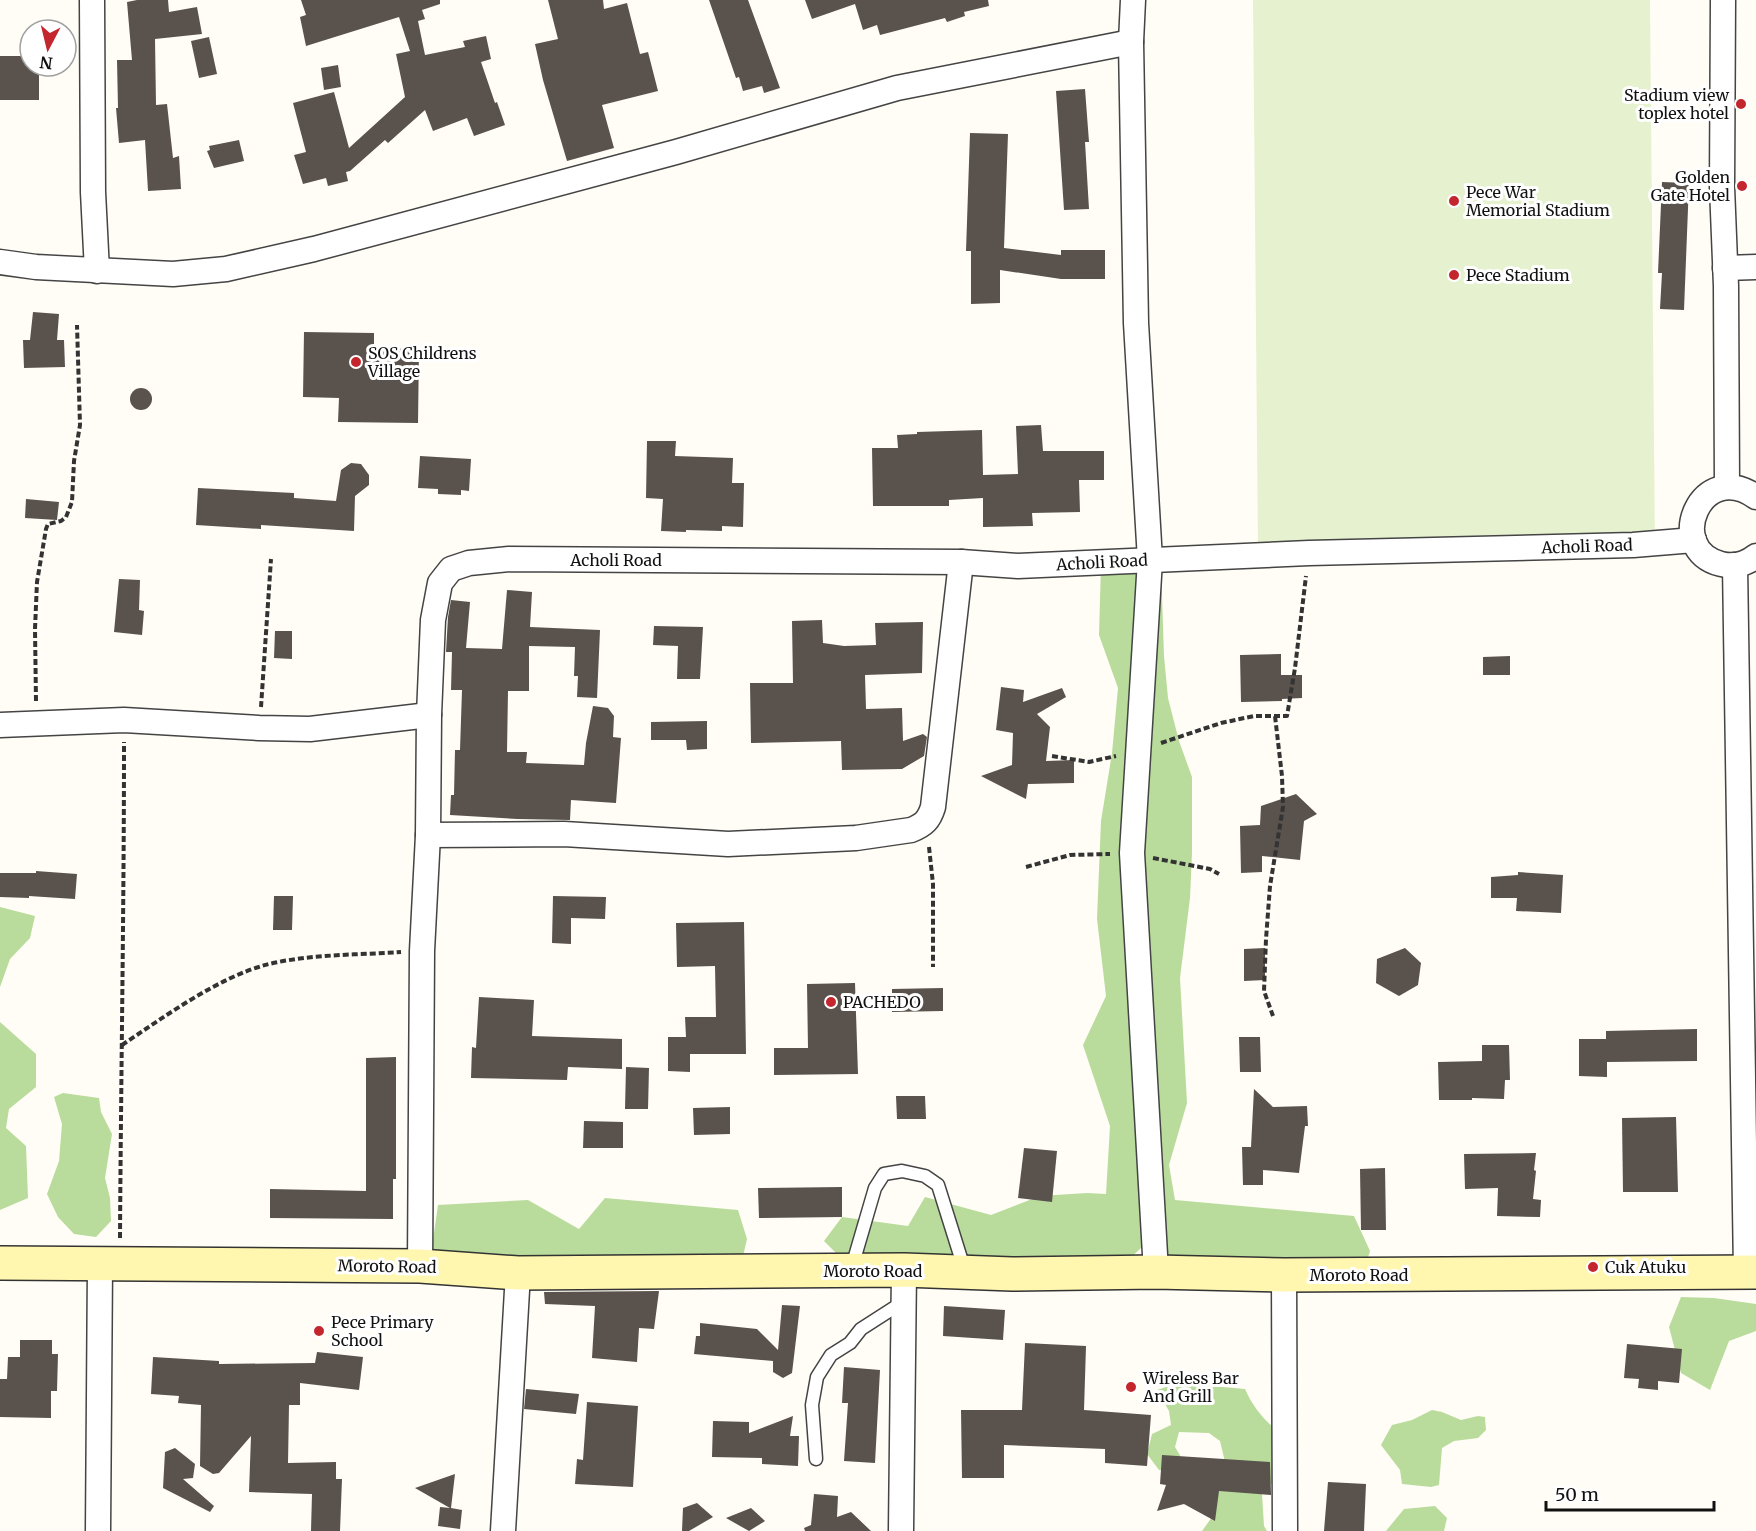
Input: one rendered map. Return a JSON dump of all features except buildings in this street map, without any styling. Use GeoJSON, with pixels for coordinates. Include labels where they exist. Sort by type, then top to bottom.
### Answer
{"type":"FeatureCollection","features":[{"type":"Feature","properties":{"kind":"main road","name":"Moroto Road"},"geometry":{"type":"LineString","coordinates":[[0,1263],[420,1266],[518,1273],[850,1271],[904,1286],[965,1272],[1284,1275],[1751,1272]]}},
{"type":"Feature","properties":{"kind":"street"},"geometry":{"type":"LineString","coordinates":[[92,0],[93,192],[97,271]]}},
{"type":"Feature","properties":{"kind":"street"},"geometry":{"type":"LineString","coordinates":[[1133,0],[1131,42],[1136,323],[1150,560],[1132,853],[1156,1272]]}},
{"type":"Feature","properties":{"kind":"street"},"geometry":{"type":"LineString","coordinates":[[1723,0],[1722,187],[1725,268],[1726,487]]}},
{"type":"Feature","properties":{"kind":"street"},"geometry":{"type":"LineString","coordinates":[[0,262],[36,267],[173,274],[237,267],[314,249],[676,152],[897,88],[1131,42]]}},
{"type":"Feature","properties":{"kind":"street"},"geometry":{"type":"LineString","coordinates":[[1725,268],[1756,267]]}},
{"type":"Feature","properties":{"kind":"street"},"geometry":{"type":"LineString","coordinates":[[1751,1272],[1746,560],[1725,565],[1706,557],[1694,540],[1692,520],[1700,502],[1716,490],[1726,487],[1737,488],[1748,491],[1756,497]]}},
{"type":"Feature","properties":{"kind":"street","name":"Acholi Road"},"geometry":{"type":"LineString","coordinates":[[420,1266],[422,951],[428,835],[433,620],[440,583],[451,569],[469,563],[509,559],[961,562],[1018,566],[1309,553],[1633,545],[1694,540]]}},
{"type":"Feature","properties":{"kind":"street"},"geometry":{"type":"LineString","coordinates":[[428,835],[564,834],[728,844],[856,838],[911,830],[927,822],[933,807],[961,562]]}},
{"type":"Feature","properties":{"kind":"street"},"geometry":{"type":"LineString","coordinates":[[0,725],[124,720],[310,729],[429,715]]}},
{"type":"Feature","properties":{"kind":"street"},"geometry":{"type":"LineString","coordinates":[[98,1531],[110,1264]]}},
{"type":"Feature","properties":{"kind":"street"},"geometry":{"type":"LineString","coordinates":[[503,1531],[518,1273]]}},
{"type":"Feature","properties":{"kind":"street"},"geometry":{"type":"LineString","coordinates":[[1284,1275],[1285,1531]]}},
{"type":"Feature","properties":{"kind":"street"},"geometry":{"type":"LineString","coordinates":[[901,1531],[904,1286]]}},
{"type":"Feature","properties":{"kind":"lane"},"geometry":{"type":"LineString","coordinates":[[850,1271],[875,1188],[884,1174],[902,1171],[925,1176],[938,1185],[965,1272]]}},
{"type":"Feature","properties":{"kind":"lane"},"geometry":{"type":"LineString","coordinates":[[816,1459],[812,1405],[817,1377],[831,1355],[850,1343],[904,1286]]}},
{"type":"Feature","properties":{"kind":"path"},"geometry":{"type":"LineString","coordinates":[[36,725],[37,582],[47,525],[66,518],[72,501],[74,462],[80,425],[77,325]]}},
{"type":"Feature","properties":{"kind":"path"},"geometry":{"type":"LineString","coordinates":[[1052,756],[1089,762],[1138,751],[1221,723],[1254,716],[1287,716],[1309,553]]}},
{"type":"Feature","properties":{"kind":"path"},"geometry":{"type":"LineString","coordinates":[[259,728],[271,559]]}},
{"type":"Feature","properties":{"kind":"path"},"geometry":{"type":"LineString","coordinates":[[1273,1016],[1264,991],[1270,886],[1283,807],[1275,716]]}},
{"type":"Feature","properties":{"kind":"path"},"geometry":{"type":"LineString","coordinates":[[110,1264],[121,1046],[124,917],[124,720]]}},
{"type":"Feature","properties":{"kind":"path"},"geometry":{"type":"LineString","coordinates":[[927,822],[933,884],[933,967]]}},
{"type":"Feature","properties":{"kind":"path"},"geometry":{"type":"LineString","coordinates":[[121,1046],[180,1007],[236,975],[268,964],[301,959],[422,951]]}},
{"type":"Feature","properties":{"kind":"green space","name":"Pece Stadium"},"geometry":{"type":"Polygon","coordinates":[[[1253,0],[1650,0],[1655,551],[1258,549],[1253,0]]]}},
{"type":"Feature","properties":{"kind":"green space"},"geometry":{"type":"Polygon","coordinates":[[[1101,565],[1161,566],[1168,698],[1179,741],[1192,777],[1190,898],[1180,978],[1187,1103],[1169,1165],[1175,1200],[1354,1216],[1370,1251],[1361,1279],[1195,1268],[1141,1248],[1123,1265],[843,1260],[824,1241],[842,1217],[908,1226],[925,1197],[991,1215],[1040,1196],[1106,1194],[1110,1126],[1083,1045],[1106,996],[1097,919],[1101,821],[1112,753],[1118,688],[1099,635],[1101,565]]]}},
{"type":"Feature","properties":{"kind":"green space"},"geometry":{"type":"Polygon","coordinates":[[[0,907],[35,916],[30,938],[10,959],[0,987],[0,907]]]}},
{"type":"Feature","properties":{"kind":"green space"},"geometry":{"type":"Polygon","coordinates":[[[0,1022],[36,1054],[36,1087],[9,1109],[6,1128],[26,1146],[28,1198],[0,1210],[0,1022]]]}},
{"type":"Feature","properties":{"kind":"green space"},"geometry":{"type":"Polygon","coordinates":[[[63,1093],[99,1098],[101,1112],[112,1134],[105,1178],[110,1198],[111,1221],[96,1237],[74,1234],[58,1217],[47,1194],[59,1161],[62,1124],[54,1097],[63,1093]]]}},
{"type":"Feature","properties":{"kind":"green space"},"geometry":{"type":"Polygon","coordinates":[[[605,1198],[738,1210],[747,1239],[740,1269],[430,1261],[438,1205],[528,1200],[579,1229],[605,1198]]]}},
{"type":"Feature","properties":{"kind":"green space"},"geometry":{"type":"Polygon","coordinates":[[[1681,1297],[1714,1298],[1756,1304],[1756,1331],[1729,1341],[1710,1390],[1681,1373],[1669,1327],[1681,1297]]]}},
{"type":"Feature","properties":{"kind":"green space"},"geometry":{"type":"Polygon","coordinates":[[[1179,1383],[1245,1389],[1257,1410],[1273,1427],[1274,1481],[1262,1494],[1264,1526],[1267,1531],[1202,1531],[1212,1517],[1225,1462],[1220,1441],[1209,1433],[1179,1432],[1175,1447],[1181,1457],[1176,1471],[1159,1470],[1147,1454],[1152,1434],[1171,1425],[1169,1411],[1157,1390],[1179,1383]]]}},
{"type":"Feature","properties":{"kind":"green space"},"geometry":{"type":"Polygon","coordinates":[[[1432,1410],[1461,1420],[1478,1416],[1485,1417],[1486,1430],[1478,1438],[1454,1441],[1442,1448],[1439,1485],[1431,1487],[1402,1484],[1400,1470],[1381,1445],[1392,1425],[1412,1420],[1432,1410]]]}},
{"type":"Feature","properties":{"kind":"green space"},"geometry":{"type":"Polygon","coordinates":[[[1435,1506],[1447,1518],[1444,1531],[1386,1531],[1404,1509],[1435,1506]]]}},
{"type":"Feature","properties":{"kind":"place","name":"Stadium view toplex hotel"},"geometry":{"type":"Point","coordinates":[1741,104]}},
{"type":"Feature","properties":{"kind":"place","name":"Golden Gate Hotel"},"geometry":{"type":"Point","coordinates":[1742,186]}},
{"type":"Feature","properties":{"kind":"place","name":"Pece War Memorial Stadium"},"geometry":{"type":"Point","coordinates":[1454,201]}},
{"type":"Feature","properties":{"kind":"place","name":"Pece Stadium"},"geometry":{"type":"Point","coordinates":[1454,275]}},
{"type":"Feature","properties":{"kind":"place","name":"SOS Childrens Village"},"geometry":{"type":"Point","coordinates":[356,362]}},
{"type":"Feature","properties":{"kind":"place","name":"PACHEDO"},"geometry":{"type":"Point","coordinates":[831,1002]}},
{"type":"Feature","properties":{"kind":"place","name":"Cuk Atuku"},"geometry":{"type":"Point","coordinates":[1593,1267]}},
{"type":"Feature","properties":{"kind":"place","name":"Pece Primary School"},"geometry":{"type":"Point","coordinates":[319,1331]}},
{"type":"Feature","properties":{"kind":"place","name":"Wireless Bar And Grill"},"geometry":{"type":"Point","coordinates":[1131,1387]}}]}
